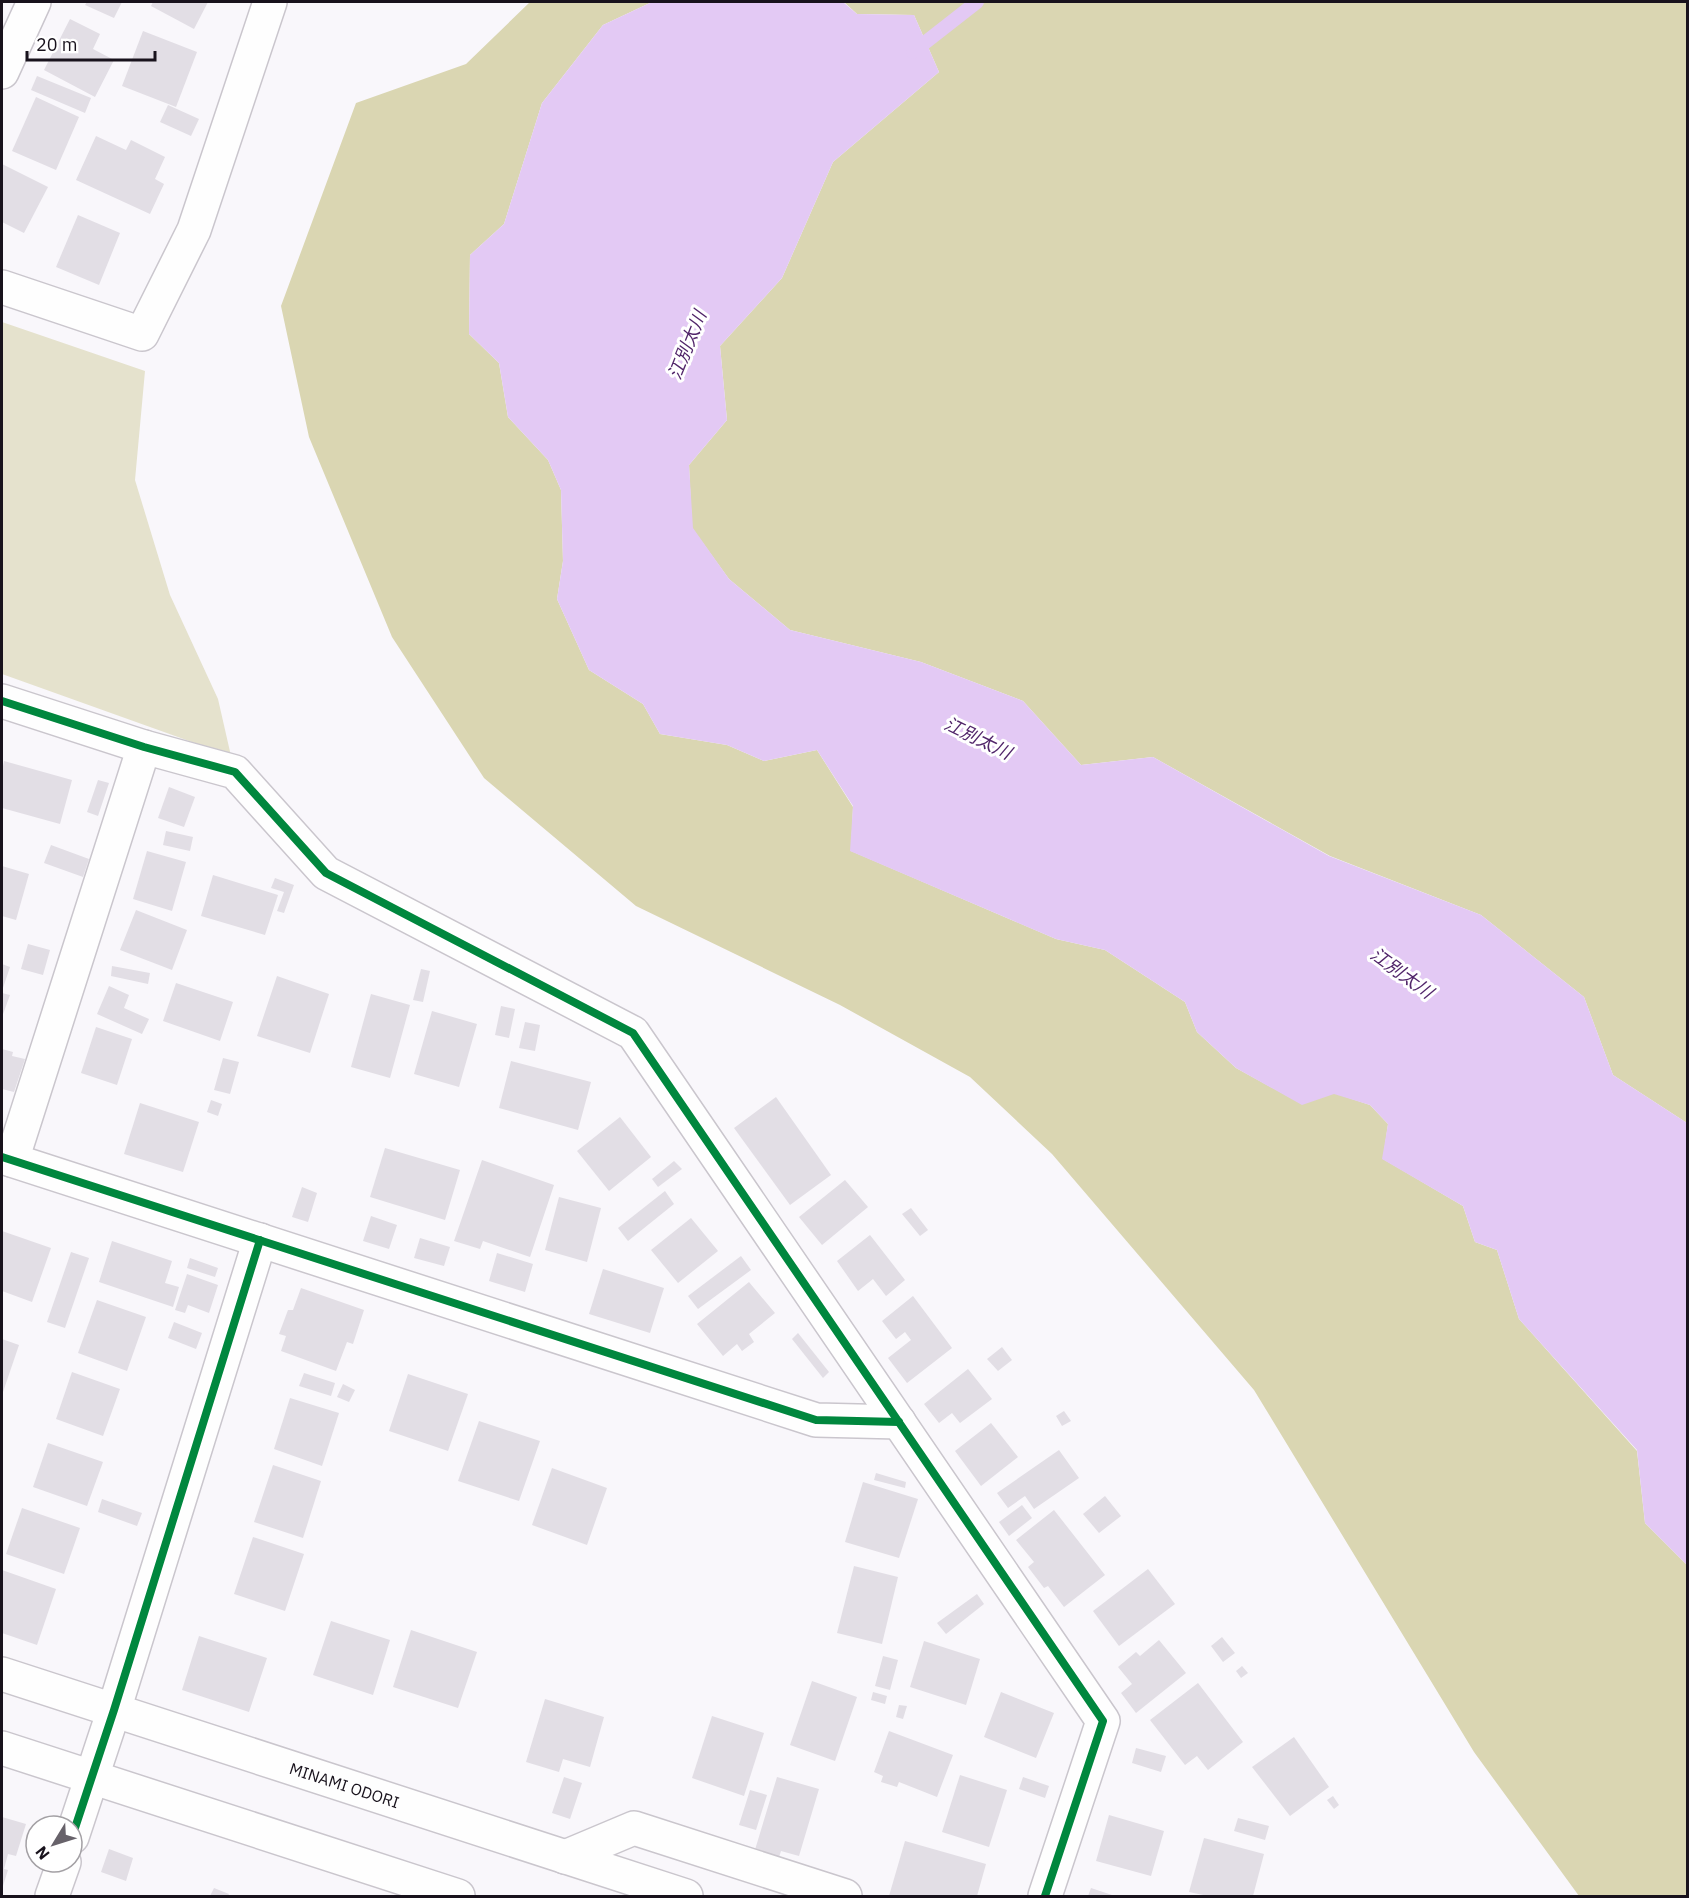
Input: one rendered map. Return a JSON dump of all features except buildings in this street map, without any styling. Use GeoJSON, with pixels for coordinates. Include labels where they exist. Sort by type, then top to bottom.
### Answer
{"type":"FeatureCollection","features":[{"type":"Feature","properties":{"kind":"street"},"geometry":{"type":"LineString","coordinates":[[2,72],[34,2]]}},
{"type":"Feature","properties":{"kind":"street"},"geometry":{"type":"LineString","coordinates":[[2,286],[142,334],[194,230],[270,2]]}},
{"type":"Feature","properties":{"kind":"street"},"geometry":{"type":"LineString","coordinates":[[2,701],[144,747],[235,772],[326,873],[633,1033],[1103,1721],[1045,1896]]}},
{"type":"Feature","properties":{"kind":"street"},"geometry":{"type":"LineString","coordinates":[[144,747],[7,1159],[816,1420],[899,1422]]}},
{"type":"Feature","properties":{"kind":"street"},"geometry":{"type":"LineString","coordinates":[[80,1814],[260,1240]]}},
{"type":"Feature","properties":{"kind":"street","name":"MINAMI ODORI"},"geometry":{"type":"LineString","coordinates":[[2,1674],[686,1896]]}},
{"type":"Feature","properties":{"kind":"street"},"geometry":{"type":"LineString","coordinates":[[2,1748],[458,1896]]}},
{"type":"Feature","properties":{"kind":"street"},"geometry":{"type":"LineString","coordinates":[[565,1857],[634,1828],[845,1896]]}},
{"type":"Feature","properties":{"kind":"street"},"geometry":{"type":"LineString","coordinates":[[52,1896],[60,1874]]}},
{"type":"Feature","properties":{"kind":"shaded area"},"geometry":{"type":"Polygon","coordinates":[[[530,2],[652,2],[603,25],[542,103],[504,224],[470,255],[469,334],[499,363],[508,417],[548,460],[561,490],[563,561],[557,599],[589,670],[643,704],[660,734],[727,745],[764,761],[817,750],[853,807],[851,851],[1056,939],[1105,950],[1185,1002],[1197,1032],[1236,1068],[1302,1104],[1334,1093],[1370,1105],[1388,1124],[1383,1159],[1463,1206],[1475,1242],[1497,1250],[1519,1319],[1637,1451],[1645,1523],[1687,1565],[1687,1896],[1579,1896],[1474,1752],[1254,1390],[1052,1154],[970,1077],[840,1005],[636,906],[484,778],[392,637],[309,437],[281,306],[356,103],[466,64],[530,2]]]}},
{"type":"Feature","properties":{"kind":"shaded area"},"geometry":{"type":"Polygon","coordinates":[[[844,2],[1687,2],[1687,1123],[1613,1075],[1584,997],[1481,915],[1330,856],[1153,757],[1081,765],[1023,701],[921,662],[790,630],[729,579],[692,528],[689,465],[727,420],[720,346],[782,278],[833,162],[939,72],[914,15],[857,14],[844,2]]]}},
{"type":"Feature","properties":{"kind":"shaded area"},"geometry":{"type":"Polygon","coordinates":[[[2,322],[145,371],[135,480],[170,595],[218,699],[231,756],[2,674],[2,322]]]}},
{"type":"Feature","properties":{"kind":"water","name":"江別太川"},"geometry":{"type":"Polygon","coordinates":[[[652,2],[843,2],[857,14],[914,15],[939,72],[833,162],[782,278],[720,346],[727,420],[689,465],[693,528],[729,579],[790,630],[921,662],[1023,701],[1081,765],[1153,757],[1329,856],[1481,915],[1584,997],[1613,1075],[1687,1123],[1687,1565],[1645,1523],[1637,1450],[1519,1319],[1497,1250],[1475,1242],[1463,1206],[1382,1159],[1388,1124],[1370,1105],[1334,1094],[1302,1105],[1236,1068],[1197,1032],[1185,1002],[1105,950],[1056,939],[850,851],[853,806],[817,750],[764,761],[727,745],[660,734],[643,704],[589,670],[557,599],[563,561],[561,490],[548,460],[508,417],[499,363],[469,334],[470,255],[504,224],[542,103],[603,25],[652,2]]]}},
{"type":"Feature","properties":{"kind":"waterway"},"geometry":{"type":"LineString","coordinates":[[913,52],[977,2]]}},
{"type":"Feature","properties":{"kind":"cycle path"},"geometry":{"type":"LineString","coordinates":[[2,701],[144,747],[235,772],[326,873],[633,1033],[1103,1721],[1045,1896]]}},
{"type":"Feature","properties":{"kind":"cycle path"},"geometry":{"type":"LineString","coordinates":[[2,1157],[816,1420],[899,1422]]}},
{"type":"Feature","properties":{"kind":"cycle path"},"geometry":{"type":"LineString","coordinates":[[80,1814],[260,1240]]}}]}
